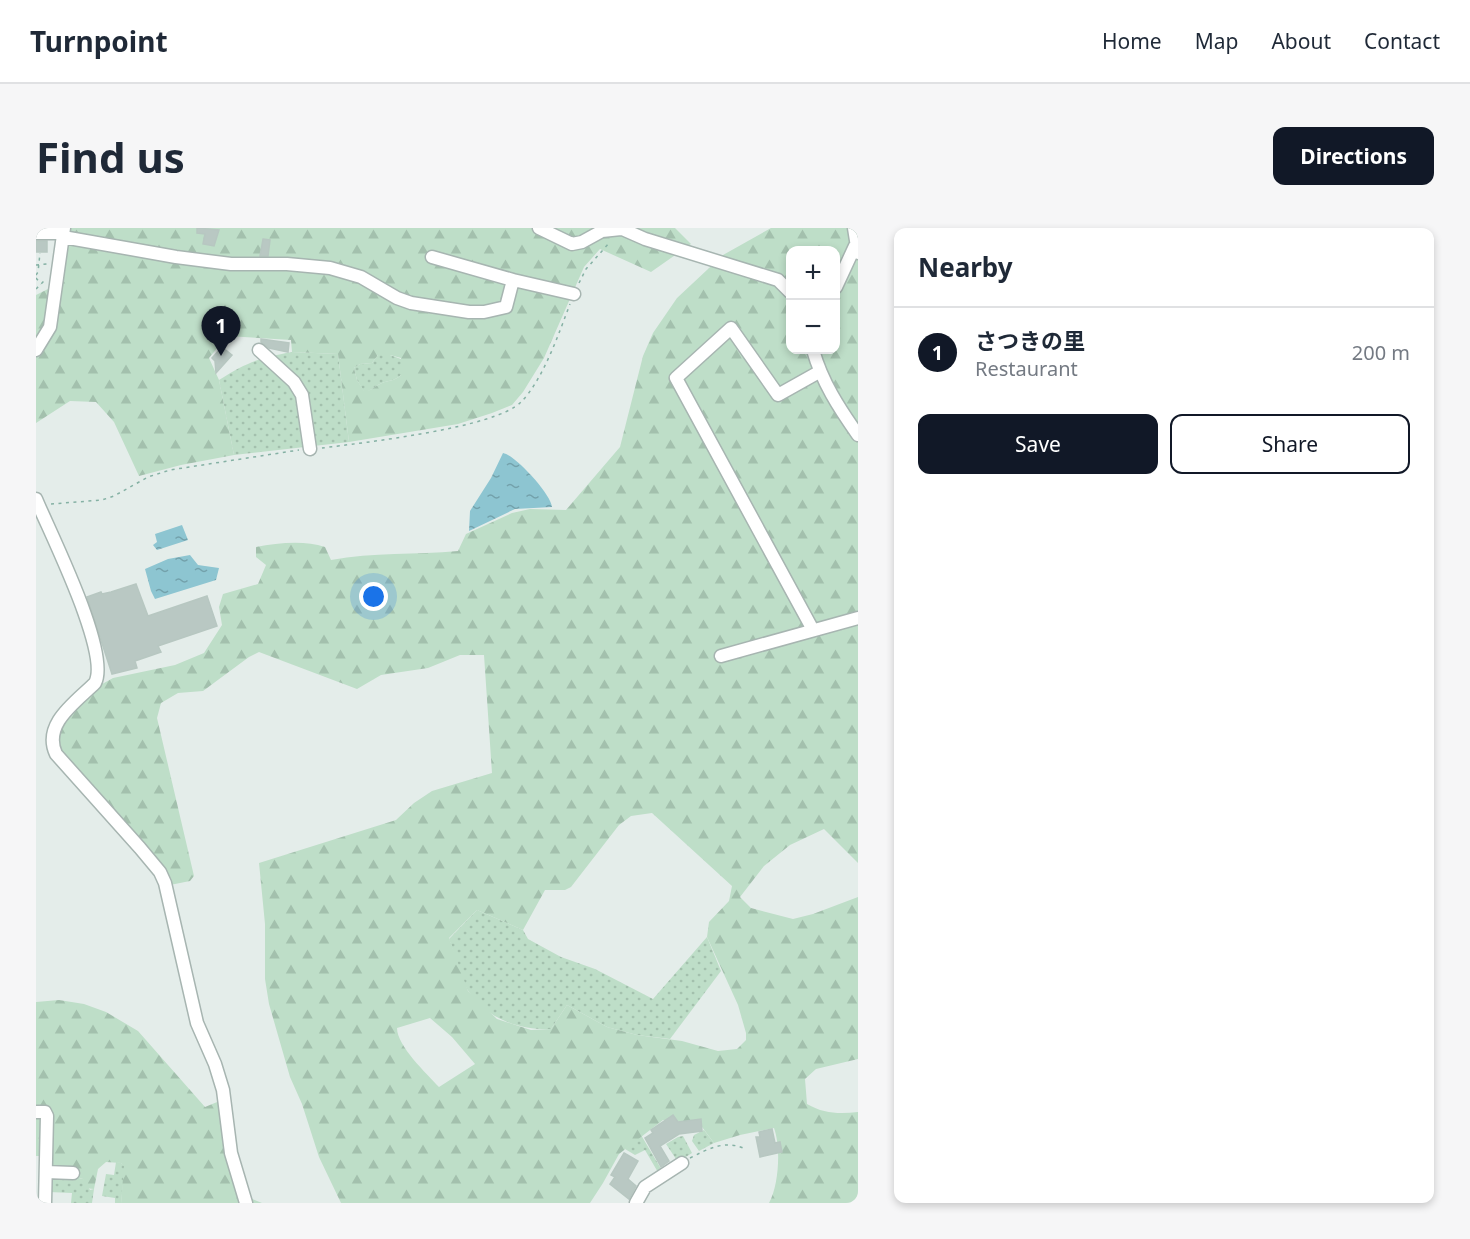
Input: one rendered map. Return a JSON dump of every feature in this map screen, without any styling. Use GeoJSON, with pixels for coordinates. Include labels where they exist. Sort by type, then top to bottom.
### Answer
{"type":"FeatureCollection","features":[{"type":"Feature","properties":{"kind":"street"},"geometry":{"type":"LineString","coordinates":[[539,228],[572,244],[582,242],[602,231],[621,229],[645,239],[777,280],[786,288]]}},
{"type":"Feature","properties":{"kind":"street"},"geometry":{"type":"LineString","coordinates":[[840,280],[857,250],[854,228]]}},
{"type":"Feature","properties":{"kind":"street"},"geometry":{"type":"LineString","coordinates":[[36,232],[63,232],[187,259],[231,264],[287,264],[330,268],[361,277],[411,303],[469,312],[484,312],[506,307],[513,280]]}},
{"type":"Feature","properties":{"kind":"street"},"geometry":{"type":"LineString","coordinates":[[36,350],[50,327],[63,232]]}},
{"type":"Feature","properties":{"kind":"street"},"geometry":{"type":"LineString","coordinates":[[432,258],[574,294]]}},
{"type":"Feature","properties":{"kind":"street"},"geometry":{"type":"LineString","coordinates":[[813,630],[676,378],[731,328],[778,395],[819,372]]}},
{"type":"Feature","properties":{"kind":"street"},"geometry":{"type":"LineString","coordinates":[[259,350],[294,382],[302,395],[310,449]]}},
{"type":"Feature","properties":{"kind":"street"},"geometry":{"type":"LineString","coordinates":[[814,354],[819,372],[858,435]]}},
{"type":"Feature","properties":{"kind":"street"},"geometry":{"type":"LineString","coordinates":[[37,503],[79,599],[98,661],[98,676],[95,682],[54,726],[52,744],[56,754],[140,848],[160,872],[165,883],[197,1023],[215,1064],[223,1090],[231,1154],[246,1203]]}},
{"type":"Feature","properties":{"kind":"street"},"geometry":{"type":"LineString","coordinates":[[721,656],[858,618]]}},
{"type":"Feature","properties":{"kind":"street"},"geometry":{"type":"LineString","coordinates":[[36,1112],[45,1112],[47,1116],[41,1158],[46,1172],[45,1203]]}},
{"type":"Feature","properties":{"kind":"street"},"geometry":{"type":"LineString","coordinates":[[636,1203],[645,1187],[682,1163]]}},
{"type":"Feature","properties":{"kind":"street"},"geometry":{"type":"LineString","coordinates":[[46,1172],[73,1173]]}},
{"type":"Feature","properties":{"kind":"path"},"geometry":{"type":"LineString","coordinates":[[37,503],[102,500],[148,477],[170,470],[268,454],[390,439],[457,427],[511,409],[521,402],[537,379],[586,269],[621,229]]}},
{"type":"Feature","properties":{"kind":"path"},"geometry":{"type":"LineString","coordinates":[[40,254],[36,277],[42,284]]}},
{"type":"Feature","properties":{"kind":"path"},"geometry":{"type":"LineString","coordinates":[[38,265],[46,264],[51,260]]}},
{"type":"Feature","properties":{"kind":"path"},"geometry":{"type":"LineString","coordinates":[[682,1163],[708,1149],[727,1143],[743,1148]]}},
{"type":"Feature","properties":{"kind":"green space"},"geometry":{"type":"Polygon","coordinates":[[[67,228],[675,228],[691,244],[651,272],[600,249],[584,267],[544,358],[523,392],[512,405],[458,424],[349,442],[338,354],[292,352],[291,340],[227,336],[209,358],[219,380],[234,455],[139,476],[114,422],[96,402],[70,401],[36,423],[36,295],[52,287],[67,228]],[[378,355],[372,363],[360,364],[354,368],[357,380],[364,391],[401,375],[401,358],[378,355]]]}},
{"type":"Feature","properties":{"kind":"green space"},"geometry":{"type":"Polygon","coordinates":[[[771,228],[858,228],[858,863],[824,829],[790,845],[764,866],[740,897],[751,908],[793,919],[858,897],[858,1059],[816,1069],[805,1079],[807,1104],[832,1112],[858,1112],[858,1203],[769,1203],[775,1186],[778,1166],[778,1145],[774,1128],[714,1143],[699,1123],[663,1120],[619,1154],[590,1203],[341,1203],[319,1157],[302,1104],[290,1077],[269,1004],[265,979],[265,924],[259,863],[396,820],[414,803],[432,791],[492,773],[484,655],[460,655],[428,668],[381,675],[357,689],[259,652],[203,691],[178,693],[161,703],[157,718],[194,876],[190,881],[170,885],[55,745],[63,718],[95,688],[113,678],[175,665],[204,653],[222,625],[219,607],[223,594],[258,584],[266,565],[256,557],[256,547],[308,543],[325,547],[331,560],[458,551],[466,534],[512,513],[530,509],[566,510],[620,447],[643,356],[653,333],[677,298],[723,255],[771,228]],[[652,813],[631,816],[619,825],[571,887],[565,890],[545,890],[523,930],[477,910],[449,938],[468,991],[497,1019],[531,1030],[551,1029],[567,1005],[607,1027],[637,1035],[682,1041],[718,1051],[737,1049],[746,1040],[738,1005],[707,937],[709,922],[729,901],[732,886],[652,813]],[[430,1018],[397,1028],[398,1035],[407,1051],[439,1087],[475,1064],[452,1037],[430,1018]]]}},
{"type":"Feature","properties":{"kind":"green space"},"geometry":{"type":"Polygon","coordinates":[[[292,352],[338,354],[349,442],[234,455],[219,380],[254,361],[292,352]]]}},
{"type":"Feature","properties":{"kind":"green space"},"geometry":{"type":"Polygon","coordinates":[[[378,355],[390,355],[401,359],[401,375],[364,392],[357,380],[354,368],[360,364],[372,363],[378,355]]]}},
{"type":"Feature","properties":{"kind":"green space"},"geometry":{"type":"Polygon","coordinates":[[[477,910],[523,930],[528,939],[561,957],[595,969],[653,999],[707,937],[721,971],[670,1039],[637,1035],[607,1027],[567,1005],[551,1029],[516,1025],[495,1016],[477,1001],[466,987],[458,966],[449,939],[477,910]]]}},
{"type":"Feature","properties":{"kind":"green space"},"geometry":{"type":"Polygon","coordinates":[[[59,1000],[84,1004],[106,1012],[138,1031],[205,1107],[222,1100],[240,1194],[262,1203],[121,1203],[124,1166],[121,1163],[106,1162],[98,1169],[94,1189],[84,1188],[83,1179],[50,1170],[42,1156],[36,1156],[36,1002],[59,1000]]]}},
{"type":"Feature","properties":{"kind":"green space"},"geometry":{"type":"Polygon","coordinates":[[[704,1130],[714,1143],[699,1151],[692,1141],[694,1135],[704,1130]]]}},
{"type":"Feature","properties":{"kind":"green space"},"geometry":{"type":"Polygon","coordinates":[[[641,1135],[663,1172],[659,1174],[645,1150],[635,1155],[625,1149],[641,1135]]]}},
{"type":"Feature","properties":{"kind":"green space"},"geometry":{"type":"Polygon","coordinates":[[[683,1136],[692,1153],[678,1162],[666,1144],[683,1136]]]}},
{"type":"Feature","properties":{"kind":"green space"},"geometry":{"type":"Polygon","coordinates":[[[116,1162],[125,1166],[121,1203],[115,1203],[115,1198],[102,1196],[106,1174],[114,1175],[116,1162]]]}},
{"type":"Feature","properties":{"kind":"green space"},"geometry":{"type":"Polygon","coordinates":[[[50,1177],[83,1179],[90,1190],[94,1189],[92,1203],[71,1203],[72,1193],[49,1192],[50,1177]]]}},
{"type":"Feature","properties":{"kind":"water"},"geometry":{"type":"Polygon","coordinates":[[[503,453],[516,460],[532,476],[546,493],[552,507],[515,509],[469,531],[470,511],[491,478],[503,453]]]}},
{"type":"Feature","properties":{"kind":"water"},"geometry":{"type":"Polygon","coordinates":[[[182,525],[188,540],[157,550],[153,545],[157,542],[155,534],[182,525]]]}},
{"type":"Feature","properties":{"kind":"water"},"geometry":{"type":"Polygon","coordinates":[[[190,555],[198,565],[219,568],[216,580],[155,599],[145,569],[168,559],[190,555]]]}},
{"type":"Feature","properties":{"kind":"building"},"geometry":{"type":"Polygon","coordinates":[[[197,228],[219,230],[214,246],[203,244],[205,234],[197,233],[197,228]]]}},
{"type":"Feature","properties":{"kind":"building"},"geometry":{"type":"Polygon","coordinates":[[[263,239],[270,240],[268,256],[260,256],[263,239]]]}},
{"type":"Feature","properties":{"kind":"building"},"geometry":{"type":"Polygon","coordinates":[[[36,241],[47,241],[47,252],[36,252],[36,241]]]}},
{"type":"Feature","properties":{"kind":"building"},"geometry":{"type":"Polygon","coordinates":[[[261,339],[289,343],[288,352],[269,348],[261,342],[261,339]]]}},
{"type":"Feature","properties":{"kind":"building"},"geometry":{"type":"Polygon","coordinates":[[[222,347],[232,355],[216,373],[215,361],[212,358],[222,347]]]}},
{"type":"Feature","properties":{"kind":"building"},"geometry":{"type":"Polygon","coordinates":[[[136,584],[148,616],[207,596],[217,626],[158,646],[161,652],[135,661],[137,668],[112,674],[87,597],[136,584]]]}},
{"type":"Feature","properties":{"kind":"building"},"geometry":{"type":"Polygon","coordinates":[[[673,1115],[678,1122],[701,1119],[702,1131],[679,1134],[660,1146],[669,1161],[661,1167],[645,1138],[653,1133],[651,1130],[673,1115]]]}},
{"type":"Feature","properties":{"kind":"building"},"geometry":{"type":"Polygon","coordinates":[[[772,1129],[775,1143],[780,1142],[782,1152],[760,1157],[756,1137],[760,1137],[759,1132],[772,1129]]]}},
{"type":"Feature","properties":{"kind":"building"},"geometry":{"type":"Polygon","coordinates":[[[624,1153],[638,1161],[628,1179],[636,1186],[629,1199],[610,1184],[615,1177],[611,1175],[624,1153]]]}},
{"type":"Feature","properties":{"kind":"place","name":"さつきの里"},"geometry":{"type":"Point","coordinates":[221,356]}}]}
